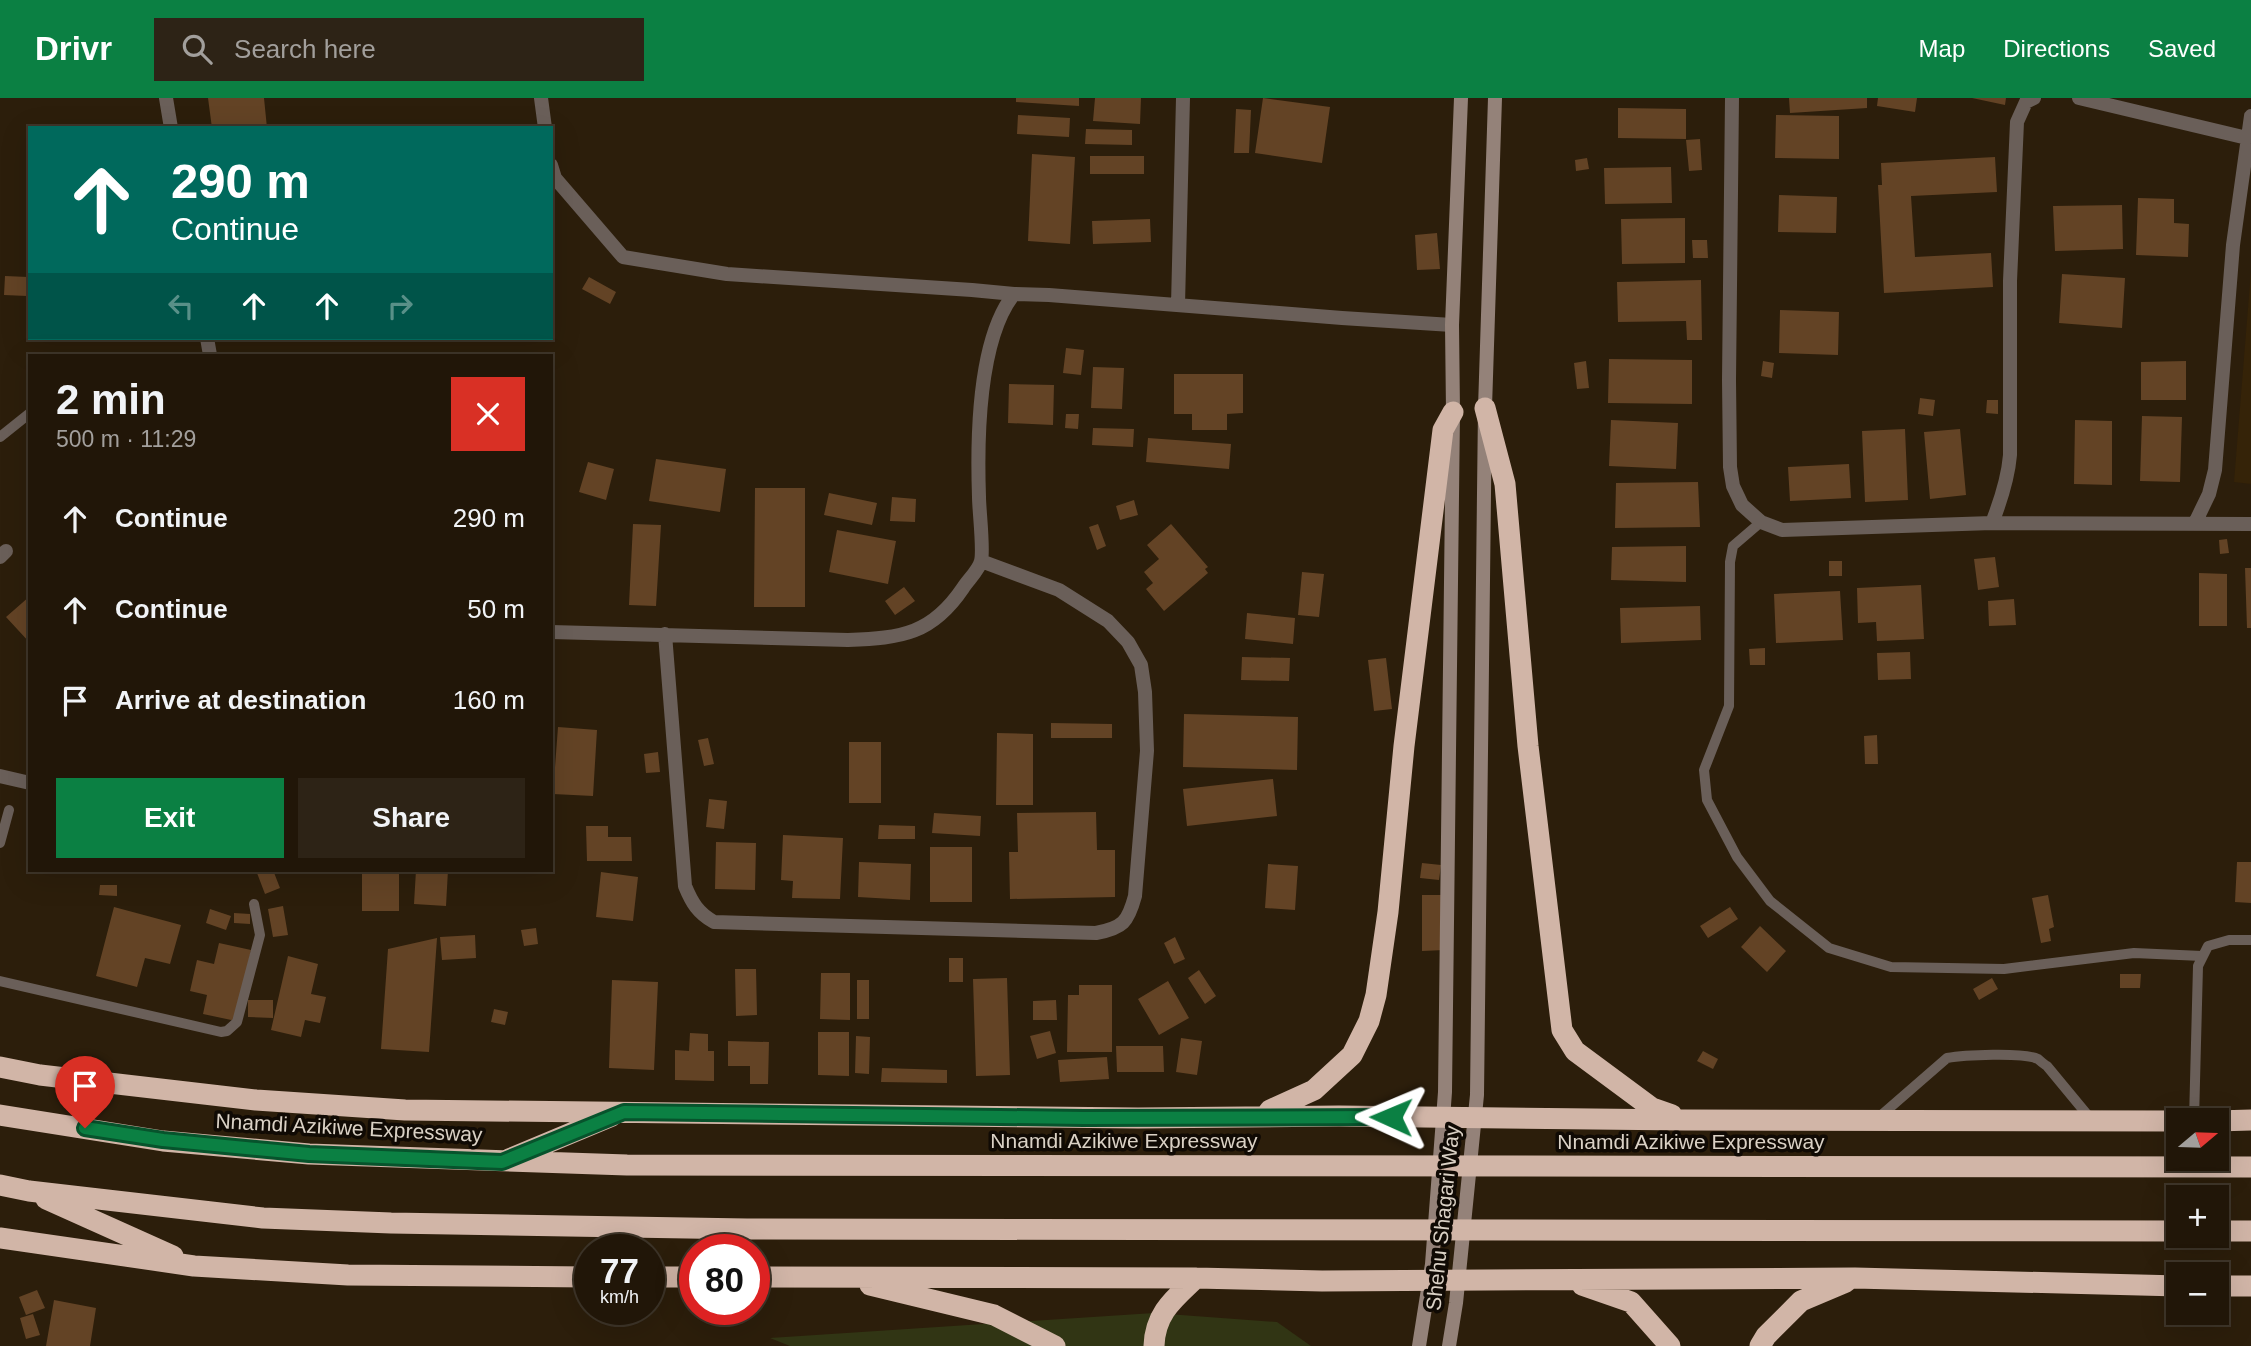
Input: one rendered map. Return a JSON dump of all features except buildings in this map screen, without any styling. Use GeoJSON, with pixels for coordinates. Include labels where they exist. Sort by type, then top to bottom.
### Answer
{"type":"FeatureCollection","features":[{"type":"Feature","properties":{"kind":"highway"},"geometry":{"type":"LineString","coordinates":[[1485,408],[1505,484],[1528,746],[1562,1030],[1575,1052],[1652,1108],[1684,1120]]}},
{"type":"Feature","properties":{"kind":"highway"},"geometry":{"type":"LineString","coordinates":[[1266,1116],[1270,1110],[1314,1090],[1352,1055],[1369,1021],[1376,995],[1388,912],[1404,746],[1443,430],[1453,412]]}},
{"type":"Feature","properties":{"kind":"highway","name":"Nnamdi Azikiwe Expressway"},"geometry":{"type":"LineString","coordinates":[[0,1067],[40,1075],[256,1100],[405,1110],[1110,1118],[1266,1116],[2166,1121]]}},
{"type":"Feature","properties":{"kind":"highway"},"geometry":{"type":"LineString","coordinates":[[502,1162],[624,1112]]}},
{"type":"Feature","properties":{"kind":"highway","name":"Nnamdi Azikiwe Expressway"},"geometry":{"type":"LineString","coordinates":[[0,1115],[163,1140],[269,1151],[627,1165],[2251,1167]]}},
{"type":"Feature","properties":{"kind":"highway"},"geometry":{"type":"LineString","coordinates":[[2230,1121],[2251,1120]]}},
{"type":"Feature","properties":{"kind":"highway"},"geometry":{"type":"LineString","coordinates":[[0,1185],[29,1191],[263,1218],[391,1223],[775,1229],[2166,1231]]}},
{"type":"Feature","properties":{"kind":"highway"},"geometry":{"type":"LineString","coordinates":[[29,1191],[194,1266]]}},
{"type":"Feature","properties":{"kind":"highway"},"geometry":{"type":"LineString","coordinates":[[2229,1231],[2251,1231]]}},
{"type":"Feature","properties":{"kind":"highway"},"geometry":{"type":"LineString","coordinates":[[0,1238],[194,1266],[348,1275],[574,1277]]}},
{"type":"Feature","properties":{"kind":"highway"},"geometry":{"type":"LineString","coordinates":[[770,1277],[1322,1281],[1855,1278],[2166,1286]]}},
{"type":"Feature","properties":{"kind":"highway"},"geometry":{"type":"LineString","coordinates":[[837,1277],[994,1315],[1055,1346]]}},
{"type":"Feature","properties":{"kind":"highway"},"geometry":{"type":"LineString","coordinates":[[1154,1346],[1154,1329],[1169,1305],[1196,1278]]}},
{"type":"Feature","properties":{"kind":"highway"},"geometry":{"type":"LineString","coordinates":[[1760,1346],[1766,1336],[1801,1301],[1855,1278]]}},
{"type":"Feature","properties":{"kind":"highway"},"geometry":{"type":"LineString","coordinates":[[1566,1280],[1631,1302],[1670,1346]]}},
{"type":"Feature","properties":{"kind":"highway"},"geometry":{"type":"LineString","coordinates":[[2229,1286],[2251,1286]]}},
{"type":"Feature","properties":{"kind":"main road","name":"Shehu Shagari Way"},"geometry":{"type":"LineString","coordinates":[[1419,1346],[1432,1264],[1445,1092],[1452,325],[1461,98]]}},
{"type":"Feature","properties":{"kind":"main road","name":"Shehu Shagari Way"},"geometry":{"type":"LineString","coordinates":[[1449,1346],[1456,1303],[1477,1095],[1485,408],[1495,98]]}},
{"type":"Feature","properties":{"kind":"street"},"geometry":{"type":"LineString","coordinates":[[166,98],[170,126]]}},
{"type":"Feature","properties":{"kind":"street"},"geometry":{"type":"LineString","coordinates":[[541,98],[545,126]]}},
{"type":"Feature","properties":{"kind":"street"},"geometry":{"type":"LineString","coordinates":[[1178,305],[1183,98]]}},
{"type":"Feature","properties":{"kind":"street"},"geometry":{"type":"LineString","coordinates":[[1732,98],[1730,467],[1733,486],[1742,505],[1761,522],[1782,530],[1992,523],[2251,523]]}},
{"type":"Feature","properties":{"kind":"street"},"geometry":{"type":"LineString","coordinates":[[1992,523],[2009,474],[2010,281],[2017,122],[2026,102],[2034,98]]}},
{"type":"Feature","properties":{"kind":"street"},"geometry":{"type":"LineString","coordinates":[[2079,98],[2247,138]]}},
{"type":"Feature","properties":{"kind":"street"},"geometry":{"type":"LineString","coordinates":[[2195,523],[2209,494],[2215,470],[2233,245],[2251,117]]}},
{"type":"Feature","properties":{"kind":"street"},"geometry":{"type":"LineString","coordinates":[[553,172],[555,178],[623,257],[727,274],[1452,325]]}},
{"type":"Feature","properties":{"kind":"street"},"geometry":{"type":"LineString","coordinates":[[553,632],[848,640],[915,631],[933,622],[951,606],[981,562],[978,482],[981,411],[989,351],[1000,314],[1014,294]]}},
{"type":"Feature","properties":{"kind":"street"},"geometry":{"type":"LineString","coordinates":[[665,634],[685,886],[701,915],[715,922],[1096,933],[1111,930],[1124,924],[1135,896],[1147,751],[1145,692],[1140,665],[1128,642],[1108,621],[1059,590],[981,562]]}},
{"type":"Feature","properties":{"kind":"street"},"geometry":{"type":"LineString","coordinates":[[0,776],[28,783]]}},
{"type":"Feature","properties":{"kind":"lane"},"geometry":{"type":"LineString","coordinates":[[0,437],[28,415]]}},
{"type":"Feature","properties":{"kind":"lane"},"geometry":{"type":"LineString","coordinates":[[1761,522],[1734,546],[1730,562],[1729,706],[1704,770],[1707,800],[1738,857],[1770,901],[1829,947],[1891,967],[2004,969],[2134,953],[2202,956]]}},
{"type":"Feature","properties":{"kind":"lane"},"geometry":{"type":"LineString","coordinates":[[0,843],[9,810]]}},
{"type":"Feature","properties":{"kind":"lane"},"geometry":{"type":"LineString","coordinates":[[0,981],[141,1015],[227,1031],[237,1022],[260,935],[254,904]]}},
{"type":"Feature","properties":{"kind":"lane"},"geometry":{"type":"LineString","coordinates":[[2194,1108],[2198,966],[2208,946],[2218,942],[2251,940]]}},
{"type":"Feature","properties":{"kind":"lane"},"geometry":{"type":"LineString","coordinates":[[1875,1120],[1947,1058],[2025,1056],[2038,1059],[2047,1066],[2092,1121]]}},
{"type":"Feature","properties":{"kind":"shaded area"},"geometry":{"type":"Polygon","coordinates":[[[2251,271],[2251,484],[2234,482],[2251,271]]]}},
{"type":"Feature","properties":{"kind":"green space"},"geometry":{"type":"Polygon","coordinates":[[[1154,1313],[1277,1322],[1311,1346],[790,1346],[770,1338],[1154,1313]]]}},
{"type":"Feature","properties":{"kind":"route"},"geometry":{"type":"LineString","coordinates":[[85,1128],[163,1140],[309,1154],[502,1162],[624,1112],[1084,1118],[1391,1117]]}}]}
